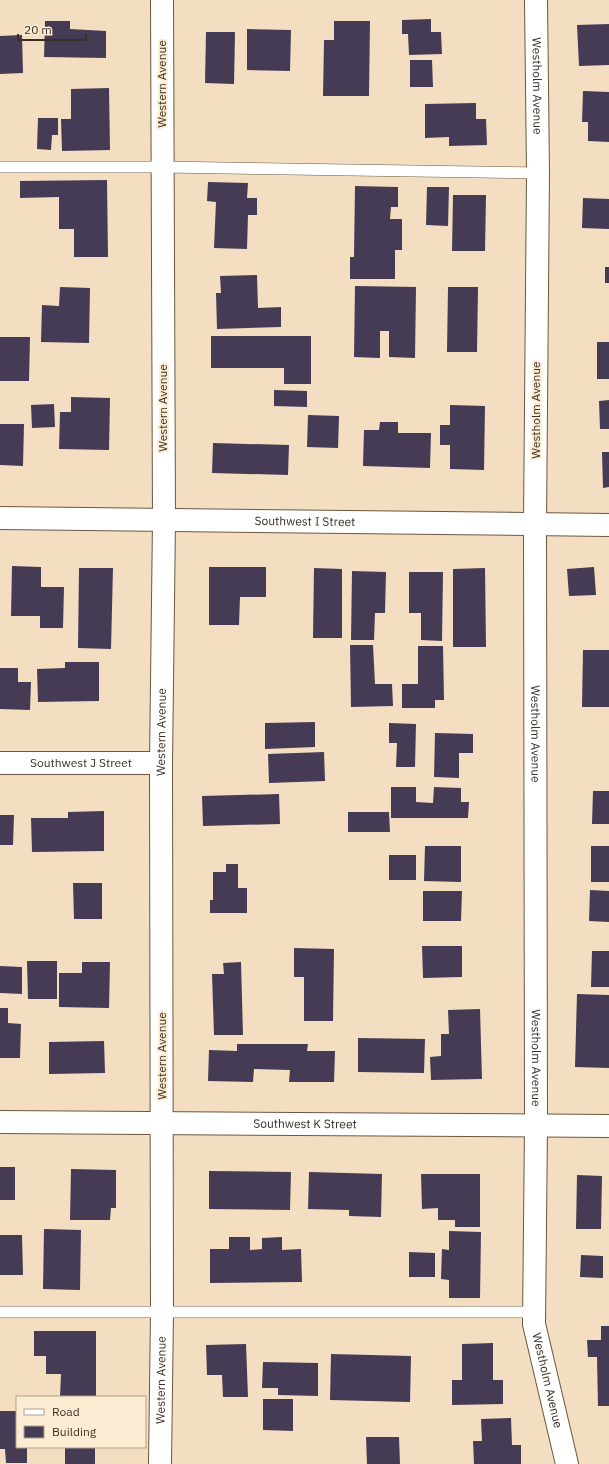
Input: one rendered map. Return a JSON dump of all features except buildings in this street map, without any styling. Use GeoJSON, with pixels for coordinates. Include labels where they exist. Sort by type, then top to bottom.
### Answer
{"type":"FeatureCollection","features":[{"type":"Feature","properties":{"kind":"street","name":"Western Avenue"},"geometry":{"type":"LineString","coordinates":[[160,1464],[162,1312],[161,763],[164,520],[162,0]]}},
{"type":"Feature","properties":{"kind":"street","name":"Westholm Avenue"},"geometry":{"type":"LineString","coordinates":[[536,0],[538,173],[535,524],[536,1125],[534,1324],[567,1464]]}},
{"type":"Feature","properties":{"kind":"street","name":"Southwest I Street"},"geometry":{"type":"LineString","coordinates":[[0,518],[609,525]]}},
{"type":"Feature","properties":{"kind":"street","name":"Southwest J Street"},"geometry":{"type":"LineString","coordinates":[[0,762],[161,763]]}},
{"type":"Feature","properties":{"kind":"street","name":"Southwest K Street"},"geometry":{"type":"LineString","coordinates":[[0,1122],[609,1126]]}},
{"type":"Feature","properties":{"kind":"lane"},"geometry":{"type":"LineString","coordinates":[[0,167],[162,167],[538,173]]}},
{"type":"Feature","properties":{"kind":"lane"},"geometry":{"type":"LineString","coordinates":[[0,1312],[535,1312]]}}]}
